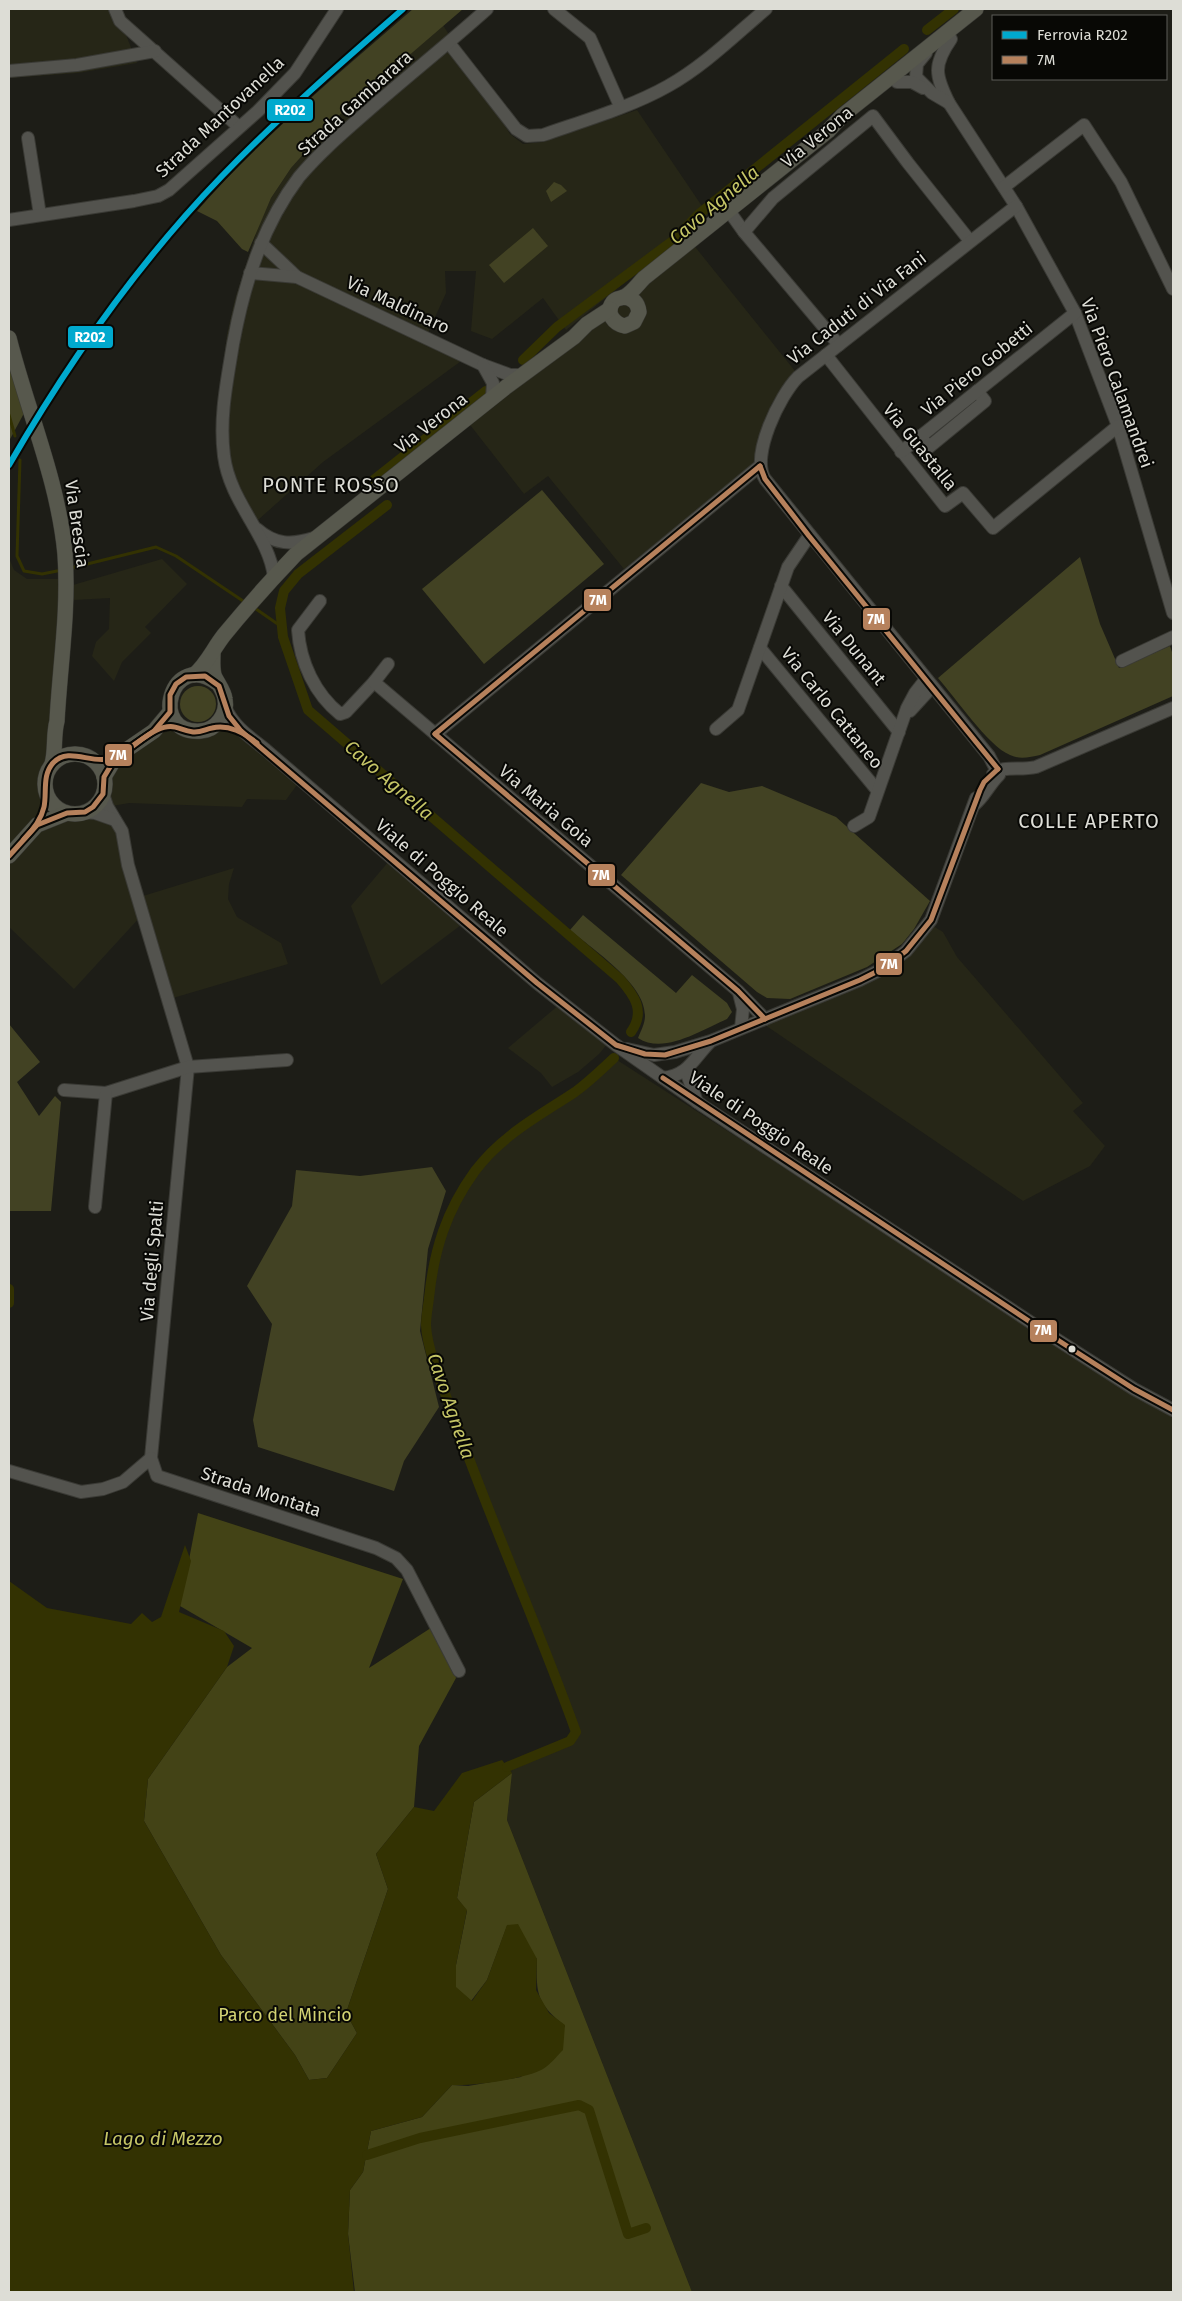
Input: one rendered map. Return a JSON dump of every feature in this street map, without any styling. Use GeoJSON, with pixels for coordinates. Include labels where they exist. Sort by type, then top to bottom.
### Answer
{"type":"FeatureCollection","features":[{"type":"Feature","properties":{"kind":"main road","name":"Via Verona"},"geometry":{"type":"LineString","coordinates":[[828,131],[860,112],[988,9]]}},
{"type":"Feature","properties":{"kind":"main road","name":"Via Verona"},"geometry":{"type":"LineString","coordinates":[[194,676],[277,574],[316,537],[522,375],[574,337],[592,326],[604,323],[613,316],[616,300],[623,297],[828,131],[855,105],[971,13]]}},
{"type":"Feature","properties":{"kind":"main road","name":"Via Verona"},"geometry":{"type":"LineString","coordinates":[[613,316],[625,326],[634,322],[638,317],[638,308],[645,288],[659,267]]}},
{"type":"Feature","properties":{"kind":"main road"},"geometry":{"type":"LineString","coordinates":[[623,297],[633,300],[638,308]]}},
{"type":"Feature","properties":{"kind":"main road","name":"Via Brescia"},"geometry":{"type":"LineString","coordinates":[[9,338],[52,480],[65,557],[66,621],[57,722],[54,732],[55,752],[52,764]]}},
{"type":"Feature","properties":{"kind":"main road"},"geometry":{"type":"LineString","coordinates":[[213,652],[214,673],[226,700],[220,720],[212,728],[204,731],[193,732],[180,726],[170,712],[169,700],[172,690],[179,682],[194,676],[205,676],[217,683]]}},
{"type":"Feature","properties":{"kind":"main road"},"geometry":{"type":"LineString","coordinates":[[37,825],[67,813],[85,812],[93,808],[103,794],[104,777],[116,757],[154,731],[170,712]]}},
{"type":"Feature","properties":{"kind":"main road"},"geometry":{"type":"LineString","coordinates":[[57,722],[65,740],[99,768],[104,777]]}},
{"type":"Feature","properties":{"kind":"main road"},"geometry":{"type":"LineString","coordinates":[[154,731],[180,726]]}},
{"type":"Feature","properties":{"kind":"main road"},"geometry":{"type":"LineString","coordinates":[[9,856],[37,825],[44,806],[45,782],[52,764],[64,756],[86,758],[116,757]]}},
{"type":"Feature","properties":{"kind":"main road"},"geometry":{"type":"LineString","coordinates":[[46,792],[51,802],[67,813]]}},
{"type":"Feature","properties":{"kind":"street"},"geometry":{"type":"LineString","coordinates":[[115,9],[120,21],[239,127]]}},
{"type":"Feature","properties":{"kind":"street","name":"Strada Gambarara"},"geometry":{"type":"LineString","coordinates":[[277,574],[257,529],[232,490],[224,457],[222,422],[234,338],[250,273],[261,243],[277,212],[299,177],[331,142],[487,9]]}},
{"type":"Feature","properties":{"kind":"street"},"geometry":{"type":"LineString","coordinates":[[554,9],[590,38],[620,106]]}},
{"type":"Feature","properties":{"kind":"street"},"geometry":{"type":"LineString","coordinates":[[449,43],[516,129],[527,136],[543,135],[638,101],[668,86],[697,66],[766,9]]}},
{"type":"Feature","properties":{"kind":"street","name":"Strada Mantovanella"},"geometry":{"type":"LineString","coordinates":[[9,220],[158,196],[179,184],[295,73],[333,12]]}},
{"type":"Feature","properties":{"kind":"street","name":"Via Verona"},"geometry":{"type":"LineString","coordinates":[[855,105],[873,95],[919,63],[971,13]]}},
{"type":"Feature","properties":{"kind":"street"},"geometry":{"type":"LineString","coordinates":[[938,75],[937,62],[951,39]]}},
{"type":"Feature","properties":{"kind":"street"},"geometry":{"type":"LineString","coordinates":[[9,71],[76,65],[155,51]]}},
{"type":"Feature","properties":{"kind":"street","name":"Via Piero Calamandrei"},"geometry":{"type":"LineString","coordinates":[[932,93],[917,79],[919,63],[938,75],[949,103],[1016,206],[1075,313],[1118,426],[1173,613]]}},
{"type":"Feature","properties":{"kind":"street","name":"Via Piero Calamandrei"},"geometry":{"type":"LineString","coordinates":[[897,82],[912,82],[949,103]]}},
{"type":"Feature","properties":{"kind":"street","name":"Via Verona"},"geometry":{"type":"LineString","coordinates":[[744,232],[773,198],[873,116],[913,170],[970,241]]}},
{"type":"Feature","properties":{"kind":"street"},"geometry":{"type":"LineString","coordinates":[[1004,187],[1084,125],[1121,182],[1173,289]]}},
{"type":"Feature","properties":{"kind":"street"},"geometry":{"type":"LineString","coordinates":[[28,138],[40,215]]}},
{"type":"Feature","properties":{"kind":"street","name":"Via Caduti di Via Fani"},"geometry":{"type":"LineString","coordinates":[[760,466],[768,435],[785,392],[798,378],[1016,206]]}},
{"type":"Feature","properties":{"kind":"street"},"geometry":{"type":"LineString","coordinates":[[728,211],[839,344]]}},
{"type":"Feature","properties":{"kind":"street","name":"Via Maldinaro"},"geometry":{"type":"LineString","coordinates":[[261,243],[297,277],[484,365],[510,375],[522,375]]}},
{"type":"Feature","properties":{"kind":"street","name":"Via Maldinaro"},"geometry":{"type":"LineString","coordinates":[[250,273],[297,277]]}},
{"type":"Feature","properties":{"kind":"street","name":"Via Piero Gobetti"},"geometry":{"type":"LineString","coordinates":[[901,452],[1075,313]]}},
{"type":"Feature","properties":{"kind":"street","name":"Via Guastalla"},"geometry":{"type":"LineString","coordinates":[[826,355],[945,506],[963,493],[993,528],[1118,426]]}},
{"type":"Feature","properties":{"kind":"street"},"geometry":{"type":"LineString","coordinates":[[484,365],[493,383],[492,398]]}},
{"type":"Feature","properties":{"kind":"street"},"geometry":{"type":"LineString","coordinates":[[435,734],[760,466],[765,479],[809,536],[998,769]]}},
{"type":"Feature","properties":{"kind":"street"},"geometry":{"type":"LineString","coordinates":[[257,529],[272,540],[288,544],[316,537]]}},
{"type":"Feature","properties":{"kind":"street"},"geometry":{"type":"LineString","coordinates":[[716,729],[738,710],[788,567],[809,536]]}},
{"type":"Feature","properties":{"kind":"street","name":"Via Dunant"},"geometry":{"type":"LineString","coordinates":[[781,586],[900,732]]}},
{"type":"Feature","properties":{"kind":"street"},"geometry":{"type":"LineString","coordinates":[[320,601],[298,630],[312,682],[319,694],[340,714],[346,712],[388,664]]}},
{"type":"Feature","properties":{"kind":"street"},"geometry":{"type":"LineString","coordinates":[[1122,661],[1173,638]]}},
{"type":"Feature","properties":{"kind":"street","name":"Via Carlo Cattaneo"},"geometry":{"type":"LineString","coordinates":[[760,648],[877,790]]}},
{"type":"Feature","properties":{"kind":"street","name":"Via Maria Goia"},"geometry":{"type":"LineString","coordinates":[[374,682],[738,991],[764,1019]]}},
{"type":"Feature","properties":{"kind":"street"},"geometry":{"type":"LineString","coordinates":[[854,826],[869,817],[877,790],[900,732],[903,718],[929,683]]}},
{"type":"Feature","properties":{"kind":"street","name":"Viale di Poggio Reale"},"geometry":{"type":"LineString","coordinates":[[225,707],[233,722],[241,731],[266,750],[537,983],[616,1045],[697,1102],[1082,1356],[1173,1410]]}},
{"type":"Feature","properties":{"kind":"street"},"geometry":{"type":"LineString","coordinates":[[616,1045],[645,1054],[665,1055],[711,1041],[872,975],[906,951],[932,920],[979,801],[984,782],[998,769],[1021,770],[1036,767],[1173,708]]}},
{"type":"Feature","properties":{"kind":"street"},"geometry":{"type":"LineString","coordinates":[[212,728],[241,731]]}},
{"type":"Feature","properties":{"kind":"street"},"geometry":{"type":"LineString","coordinates":[[979,801],[1021,770]]}},
{"type":"Feature","properties":{"kind":"street","name":"Via degli Spalti"},"geometry":{"type":"LineString","coordinates":[[103,794],[122,831],[128,865],[188,1067],[151,1458]]}},
{"type":"Feature","properties":{"kind":"street"},"geometry":{"type":"LineString","coordinates":[[85,812],[95,813],[115,820]]}},
{"type":"Feature","properties":{"kind":"street"},"geometry":{"type":"LineString","coordinates":[[738,991],[743,1008],[741,1028]]}},
{"type":"Feature","properties":{"kind":"street"},"geometry":{"type":"LineString","coordinates":[[697,1102],[688,1077],[689,1068],[695,1058],[711,1041]]}},
{"type":"Feature","properties":{"kind":"street"},"geometry":{"type":"LineString","coordinates":[[675,1052],[668,1060],[663,1078],[674,1077],[689,1068]]}},
{"type":"Feature","properties":{"kind":"street"},"geometry":{"type":"LineString","coordinates":[[64,1090],[106,1093],[188,1067],[286,1060]]}},
{"type":"Feature","properties":{"kind":"street"},"geometry":{"type":"LineString","coordinates":[[95,1207],[106,1093]]}},
{"type":"Feature","properties":{"kind":"street"},"geometry":{"type":"LineString","coordinates":[[9,1470],[81,1492],[103,1489],[122,1482],[151,1458]]}},
{"type":"Feature","properties":{"kind":"street","name":"Strada Montata"},"geometry":{"type":"LineString","coordinates":[[151,1458],[157,1476],[376,1548],[396,1558],[407,1570],[459,1670]]}},
{"type":"Feature","properties":{"kind":"shaded area"},"geometry":{"type":"Polygon","coordinates":[[[9,9],[116,9],[137,63],[78,73],[9,78],[9,9]]]}},
{"type":"Feature","properties":{"kind":"shaded area"},"geometry":{"type":"Polygon","coordinates":[[[413,9],[463,9],[335,119],[291,168],[271,198],[248,252],[242,249],[217,221],[197,211],[274,132],[413,9]]]}},
{"type":"Feature","properties":{"kind":"shaded area"},"geometry":{"type":"Polygon","coordinates":[[[443,25],[510,134],[523,144],[543,142],[637,110],[708,215],[566,330],[543,298],[492,339],[471,331],[476,271],[445,271],[446,293],[426,337],[468,356],[323,462],[249,528],[228,493],[220,456],[217,417],[227,334],[235,299],[260,221],[271,198],[291,168],[335,119],[443,25]]]}},
{"type":"Feature","properties":{"kind":"shaded area"},"geometry":{"type":"Polygon","coordinates":[[[554,182],[561,185],[567,191],[551,202],[546,191],[554,182]]]}},
{"type":"Feature","properties":{"kind":"shaded area"},"geometry":{"type":"Polygon","coordinates":[[[533,228],[548,246],[504,283],[489,265],[533,228]]]}},
{"type":"Feature","properties":{"kind":"shaded area"},"geometry":{"type":"Polygon","coordinates":[[[692,243],[799,376],[784,385],[771,405],[754,464],[624,569],[548,476],[524,494],[467,421],[692,243]]]}},
{"type":"Feature","properties":{"kind":"shaded area"},"geometry":{"type":"Polygon","coordinates":[[[9,326],[29,404],[9,441],[9,326]]]}},
{"type":"Feature","properties":{"kind":"shaded area"},"geometry":{"type":"Polygon","coordinates":[[[542,490],[604,564],[484,664],[422,589],[542,490]]]}},
{"type":"Feature","properties":{"kind":"shaded area"},"geometry":{"type":"Polygon","coordinates":[[[1080,557],[1100,624],[1119,668],[1170,646],[1173,655],[1173,696],[1040,755],[1025,758],[1014,757],[1001,750],[982,732],[938,678],[1080,557]]]}},
{"type":"Feature","properties":{"kind":"shaded area"},"geometry":{"type":"Polygon","coordinates":[[[9,558],[14,570],[27,579],[61,579],[50,764],[42,783],[44,793],[36,823],[9,851],[9,558]]]}},
{"type":"Feature","properties":{"kind":"shaded area"},"geometry":{"type":"Polygon","coordinates":[[[162,559],[187,584],[145,627],[151,633],[122,662],[114,681],[92,656],[96,642],[109,629],[110,598],[74,600],[73,585],[162,559]]]}},
{"type":"Feature","properties":{"kind":"shaded area"},"geometry":{"type":"Polygon","coordinates":[[[198,686],[210,692],[216,704],[210,716],[198,722],[186,716],[180,704],[186,692],[198,686]]]}},
{"type":"Feature","properties":{"kind":"shaded area"},"geometry":{"type":"Polygon","coordinates":[[[173,730],[227,731],[241,735],[299,782],[286,800],[247,799],[242,807],[129,803],[112,806],[107,793],[109,786],[108,778],[113,768],[156,735],[173,730]]]}},
{"type":"Feature","properties":{"kind":"shaded area"},"geometry":{"type":"Polygon","coordinates":[[[701,783],[729,792],[762,786],[836,817],[930,901],[914,929],[902,944],[867,967],[790,999],[767,998],[757,992],[621,875],[701,783]]]}},
{"type":"Feature","properties":{"kind":"shaded area"},"geometry":{"type":"Polygon","coordinates":[[[85,815],[113,822],[141,916],[74,989],[9,927],[9,861],[39,828],[67,816],[85,815]]]}},
{"type":"Feature","properties":{"kind":"shaded area"},"geometry":{"type":"Polygon","coordinates":[[[395,854],[469,919],[381,985],[351,906],[395,854]]]}},
{"type":"Feature","properties":{"kind":"shaded area"},"geometry":{"type":"Polygon","coordinates":[[[234,868],[229,884],[228,899],[237,917],[281,943],[288,964],[173,998],[143,896],[234,868]]]}},
{"type":"Feature","properties":{"kind":"shaded area"},"geometry":{"type":"Polygon","coordinates":[[[583,915],[676,993],[692,975],[727,1003],[732,1012],[727,1019],[682,1039],[659,1044],[648,1043],[638,1038],[645,1019],[643,1004],[628,980],[604,957],[570,930],[583,915]]]}},
{"type":"Feature","properties":{"kind":"shaded area"},"geometry":{"type":"Polygon","coordinates":[[[933,926],[943,932],[957,957],[1083,1103],[1073,1111],[1105,1146],[1090,1166],[1023,1201],[765,1025],[868,981],[933,926]]]}},
{"type":"Feature","properties":{"kind":"shaded area"},"geometry":{"type":"Polygon","coordinates":[[[566,999],[613,1037],[599,1054],[578,1072],[552,1087],[541,1073],[508,1048],[566,999]]]}},
{"type":"Feature","properties":{"kind":"shaded area"},"geometry":{"type":"Polygon","coordinates":[[[9,1024],[40,1062],[17,1082],[39,1116],[55,1096],[61,1102],[51,1211],[9,1211],[9,1024]]]}},
{"type":"Feature","properties":{"kind":"shaded area"},"geometry":{"type":"Polygon","coordinates":[[[614,1058],[1173,1418],[1173,2292],[692,2292],[507,1820],[512,1773],[507,1767],[570,1741],[576,1732],[561,1687],[475,1476],[435,1363],[426,1326],[434,1256],[445,1222],[458,1196],[475,1171],[495,1147],[517,1129],[577,1091],[614,1058]]]}},
{"type":"Feature","properties":{"kind":"shaded area"},"geometry":{"type":"Polygon","coordinates":[[[432,1167],[446,1191],[428,1249],[420,1331],[439,1407],[404,1461],[394,1491],[258,1447],[253,1420],[272,1324],[247,1286],[292,1206],[296,1170],[360,1176],[432,1167]]]}},
{"type":"Feature","properties":{"kind":"green space","name":"Parco del Mincio"},"geometry":{"type":"Polygon","coordinates":[[[198,1513],[403,1579],[369,1668],[437,1624],[456,1678],[419,1746],[414,1807],[376,1854],[388,1889],[346,2013],[357,2033],[327,2078],[309,2080],[295,2055],[221,1955],[144,1821],[148,1779],[227,1667],[252,1648],[180,1606],[198,1513]]]}},
{"type":"Feature","properties":{"kind":"green space"},"geometry":{"type":"Polygon","coordinates":[[[512,1773],[507,1820],[692,2292],[355,2292],[348,2234],[350,2190],[363,2172],[371,2131],[422,2117],[452,2085],[468,2086],[521,2077],[565,2026],[548,2011],[540,1997],[537,1981],[537,1959],[507,1926],[487,1980],[471,2001],[456,1988],[456,1965],[467,1911],[457,1898],[474,1802],[512,1773]]]}},
{"type":"Feature","properties":{"kind":"water","name":"Lago di Mezzo"},"geometry":{"type":"Polygon","coordinates":[[[185,1545],[191,1561],[179,1612],[224,1631],[234,1646],[227,1667],[148,1779],[144,1821],[221,1955],[295,2055],[309,2080],[327,2078],[357,2033],[346,2013],[388,1889],[376,1854],[414,1807],[434,1811],[462,1773],[502,1760],[512,1773],[474,1802],[457,1898],[467,1910],[456,1965],[456,1987],[472,2001],[487,1980],[507,1925],[518,1924],[537,1959],[536,1990],[549,2013],[565,2025],[563,2050],[546,2067],[535,2073],[499,2081],[452,2085],[422,2117],[371,2131],[363,2172],[350,2190],[348,2234],[354,2292],[9,2292],[9,1581],[47,1608],[131,1624],[142,1613],[152,1622],[161,1617],[185,1545]]]}},
{"type":"Feature","properties":{"kind":"waterway","name":"Cavo Agnella"},"geometry":{"type":"LineString","coordinates":[[927,30],[954,9]]}},
{"type":"Feature","properties":{"kind":"waterway","name":"Cavo Agnella"},"geometry":{"type":"LineString","coordinates":[[523,360],[557,327],[674,240],[699,214],[904,49]]}},
{"type":"Feature","properties":{"kind":"waterway","name":"Cavo Agnella"},"geometry":{"type":"LineString","coordinates":[[370,483],[486,391]]}},
{"type":"Feature","properties":{"kind":"waterway"},"geometry":{"type":"LineString","coordinates":[[9,415],[15,436]]}},
{"type":"Feature","properties":{"kind":"waterway"},"geometry":{"type":"LineString","coordinates":[[20,460],[17,556],[24,571],[42,574],[62,570]]}},
{"type":"Feature","properties":{"kind":"waterway","name":"Cavo Agnella"},"geometry":{"type":"LineString","coordinates":[[387,505],[298,574],[284,591],[280,608],[283,637],[308,710],[620,979],[634,997],[638,1010],[638,1017],[631,1032]]}},
{"type":"Feature","properties":{"kind":"waterway"},"geometry":{"type":"LineString","coordinates":[[71,568],[156,547],[176,556],[246,603]]}},
{"type":"Feature","properties":{"kind":"waterway"},"geometry":{"type":"LineString","coordinates":[[253,607],[282,627]]}},
{"type":"Feature","properties":{"kind":"waterway","name":"Cavo Agnella"},"geometry":{"type":"LineString","coordinates":[[507,1767],[570,1741],[576,1732],[471,1464],[434,1362],[426,1325],[431,1280],[438,1247],[449,1216],[475,1171],[509,1137],[575,1092],[614,1058]]}},
{"type":"Feature","properties":{"kind":"waterway"},"geometry":{"type":"LineString","coordinates":[[9,1289],[9,1303]]}},
{"type":"Feature","properties":{"kind":"waterway"},"geometry":{"type":"LineString","coordinates":[[367,2155],[420,2138],[579,2105],[589,2110],[628,2234],[646,2228]]}},
{"type":"Feature","properties":{"kind":"rail line","name":"R202"},"geometry":{"type":"LineString","coordinates":[[9,465],[56,388],[106,314],[191,209],[288,111],[403,9]]}},
{"type":"Feature","properties":{"kind":"transit line","name":"7M"},"geometry":{"type":"LineString","coordinates":[[760,466],[765,479],[809,536],[998,769]]}},
{"type":"Feature","properties":{"kind":"transit line","name":"7M"},"geometry":{"type":"LineString","coordinates":[[435,734],[760,466]]}},
{"type":"Feature","properties":{"kind":"transit line","name":"7M"},"geometry":{"type":"LineString","coordinates":[[9,856],[37,825],[67,813],[85,812],[93,807],[103,794],[104,777],[116,757],[154,731],[170,712],[170,695],[176,684],[186,677],[205,676],[219,686],[229,716],[241,731],[537,983],[616,1045],[645,1054],[665,1055],[711,1041],[860,980],[882,969],[906,951],[931,920],[980,790],[984,782],[998,769]]}},
{"type":"Feature","properties":{"kind":"transit line","name":"7M"},"geometry":{"type":"LineString","coordinates":[[24,839],[41,816],[45,802],[47,773],[53,763],[59,758],[72,756],[101,760],[108,759],[121,754],[151,733],[168,727],[196,732],[218,727],[230,728],[257,743]]}},
{"type":"Feature","properties":{"kind":"transit line","name":"7M"},"geometry":{"type":"LineString","coordinates":[[435,734],[738,991],[765,1019]]}},
{"type":"Feature","properties":{"kind":"transit line","name":"7M"},"geometry":{"type":"LineString","coordinates":[[663,1078],[1053,1337],[1134,1389],[1173,1410]]}},
{"type":"Feature","properties":{"kind":"district","name":"PONTE ROSSO"},"geometry":{"type":"Point","coordinates":[331,485]}},
{"type":"Feature","properties":{"kind":"district","name":"COLLE APERTO"},"geometry":{"type":"Point","coordinates":[1089,821]}}]}
